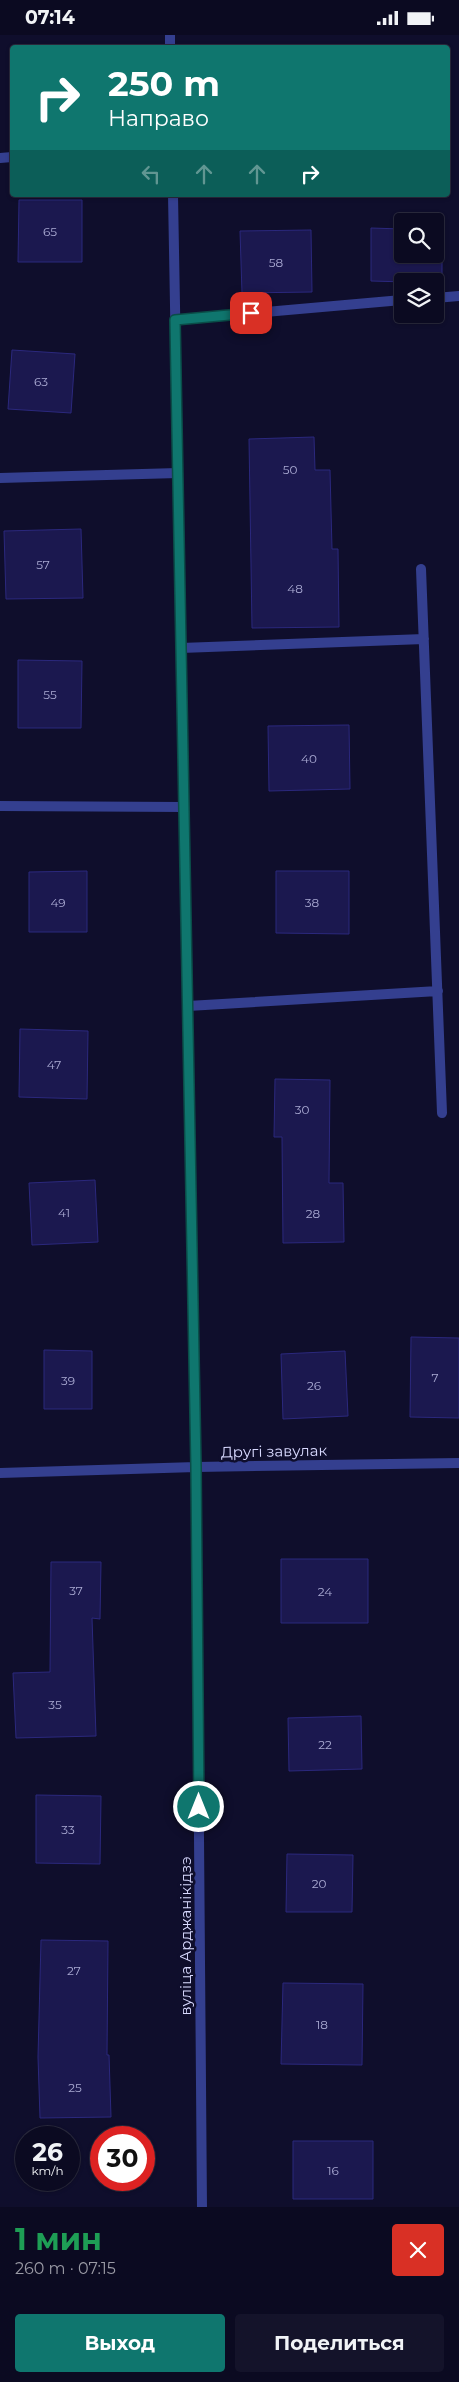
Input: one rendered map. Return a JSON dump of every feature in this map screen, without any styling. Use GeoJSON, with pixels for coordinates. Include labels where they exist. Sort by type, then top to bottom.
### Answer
{"type":"FeatureCollection","features":[{"type":"Feature","properties":{"kind":"street","name":"вуліца Арджанікідзэ"},"geometry":{"type":"LineString","coordinates":[[173,197],[196,1467],[202,2207]]}},
{"type":"Feature","properties":{"kind":"street"},"geometry":{"type":"LineString","coordinates":[[444,297],[459,296]]}},
{"type":"Feature","properties":{"kind":"street"},"geometry":{"type":"LineString","coordinates":[[175,320],[394,302]]}},
{"type":"Feature","properties":{"kind":"street"},"geometry":{"type":"LineString","coordinates":[[0,478],[178,473]]}},
{"type":"Feature","properties":{"kind":"street"},"geometry":{"type":"LineString","coordinates":[[421,569],[442,1113]]}},
{"type":"Feature","properties":{"kind":"street"},"geometry":{"type":"LineString","coordinates":[[181,648],[424,639]]}},
{"type":"Feature","properties":{"kind":"street"},"geometry":{"type":"LineString","coordinates":[[0,806],[184,807]]}},
{"type":"Feature","properties":{"kind":"street"},"geometry":{"type":"LineString","coordinates":[[188,1005],[438,991]]}},
{"type":"Feature","properties":{"kind":"street","name":"Другі завулак"},"geometry":{"type":"LineString","coordinates":[[0,1473],[196,1467],[459,1463]]}},
{"type":"Feature","properties":{"kind":"building"},"geometry":{"type":"Polygon","coordinates":[[[19,200],[82,200],[82,262],[18,262],[19,200]]]}},
{"type":"Feature","properties":{"kind":"building"},"geometry":{"type":"Polygon","coordinates":[[[371,228],[394,229],[394,263],[442,263],[442,273],[394,273],[394,282],[371,281],[371,228]]]}},
{"type":"Feature","properties":{"kind":"building"},"geometry":{"type":"Polygon","coordinates":[[[311,230],[312,292],[242,293],[240,231],[311,230]]]}},
{"type":"Feature","properties":{"kind":"building"},"geometry":{"type":"Polygon","coordinates":[[[12,350],[75,354],[71,413],[8,409],[12,350]]]}},
{"type":"Feature","properties":{"kind":"building"},"geometry":{"type":"Polygon","coordinates":[[[314,437],[315,470],[330,470],[332,549],[338,549],[339,627],[252,628],[249,439],[314,437]]]}},
{"type":"Feature","properties":{"kind":"building"},"geometry":{"type":"Polygon","coordinates":[[[81,529],[83,598],[6,599],[4,531],[81,529]]]}},
{"type":"Feature","properties":{"kind":"building"},"geometry":{"type":"Polygon","coordinates":[[[18,660],[82,661],[81,728],[18,728],[18,660]]]}},
{"type":"Feature","properties":{"kind":"building"},"geometry":{"type":"Polygon","coordinates":[[[349,725],[350,789],[269,791],[268,726],[349,725]]]}},
{"type":"Feature","properties":{"kind":"building"},"geometry":{"type":"Polygon","coordinates":[[[87,871],[87,932],[29,932],[29,872],[87,871]]]}},
{"type":"Feature","properties":{"kind":"building"},"geometry":{"type":"Polygon","coordinates":[[[276,871],[349,871],[349,934],[276,933],[276,871]]]}},
{"type":"Feature","properties":{"kind":"building"},"geometry":{"type":"Polygon","coordinates":[[[20,1029],[88,1031],[87,1099],[19,1097],[20,1029]]]}},
{"type":"Feature","properties":{"kind":"building"},"geometry":{"type":"Polygon","coordinates":[[[275,1079],[330,1080],[329,1183],[343,1183],[344,1242],[283,1243],[282,1137],[274,1137],[275,1079]]]}},
{"type":"Feature","properties":{"kind":"building"},"geometry":{"type":"Polygon","coordinates":[[[95,1180],[98,1242],[32,1245],[29,1183],[95,1180]]]}},
{"type":"Feature","properties":{"kind":"building"},"geometry":{"type":"Polygon","coordinates":[[[411,1337],[459,1338],[459,1418],[410,1417],[411,1337]]]}},
{"type":"Feature","properties":{"kind":"building"},"geometry":{"type":"Polygon","coordinates":[[[44,1350],[92,1351],[92,1409],[44,1409],[44,1350]]]}},
{"type":"Feature","properties":{"kind":"building"},"geometry":{"type":"Polygon","coordinates":[[[345,1351],[348,1416],[283,1419],[281,1354],[345,1351]]]}},
{"type":"Feature","properties":{"kind":"building"},"geometry":{"type":"Polygon","coordinates":[[[281,1559],[368,1559],[368,1623],[281,1623],[281,1559]]]}},
{"type":"Feature","properties":{"kind":"building"},"geometry":{"type":"Polygon","coordinates":[[[51,1562],[101,1562],[100,1619],[92,1618],[96,1736],[16,1738],[13,1673],[50,1672],[51,1562]]]}},
{"type":"Feature","properties":{"kind":"building"},"geometry":{"type":"Polygon","coordinates":[[[361,1716],[362,1769],[289,1771],[288,1718],[361,1716]]]}},
{"type":"Feature","properties":{"kind":"building"},"geometry":{"type":"Polygon","coordinates":[[[36,1795],[101,1796],[100,1864],[36,1863],[36,1795]]]}},
{"type":"Feature","properties":{"kind":"building"},"geometry":{"type":"Polygon","coordinates":[[[287,1854],[353,1855],[352,1912],[286,1912],[287,1854]]]}},
{"type":"Feature","properties":{"kind":"building"},"geometry":{"type":"Polygon","coordinates":[[[41,1940],[108,1941],[107,2055],[109,2055],[111,2117],[40,2118],[38,2057],[41,1940]]]}},
{"type":"Feature","properties":{"kind":"building"},"geometry":{"type":"Polygon","coordinates":[[[283,1983],[363,1984],[362,2065],[281,2064],[283,1983]]]}},
{"type":"Feature","properties":{"kind":"building"},"geometry":{"type":"Polygon","coordinates":[[[293,2141],[373,2141],[373,2199],[293,2199],[293,2141]]]}},
{"type":"Feature","properties":{"kind":"route"},"geometry":{"type":"LineString","coordinates":[[199,1807],[196,1467],[175,320],[251,313]]}}]}
